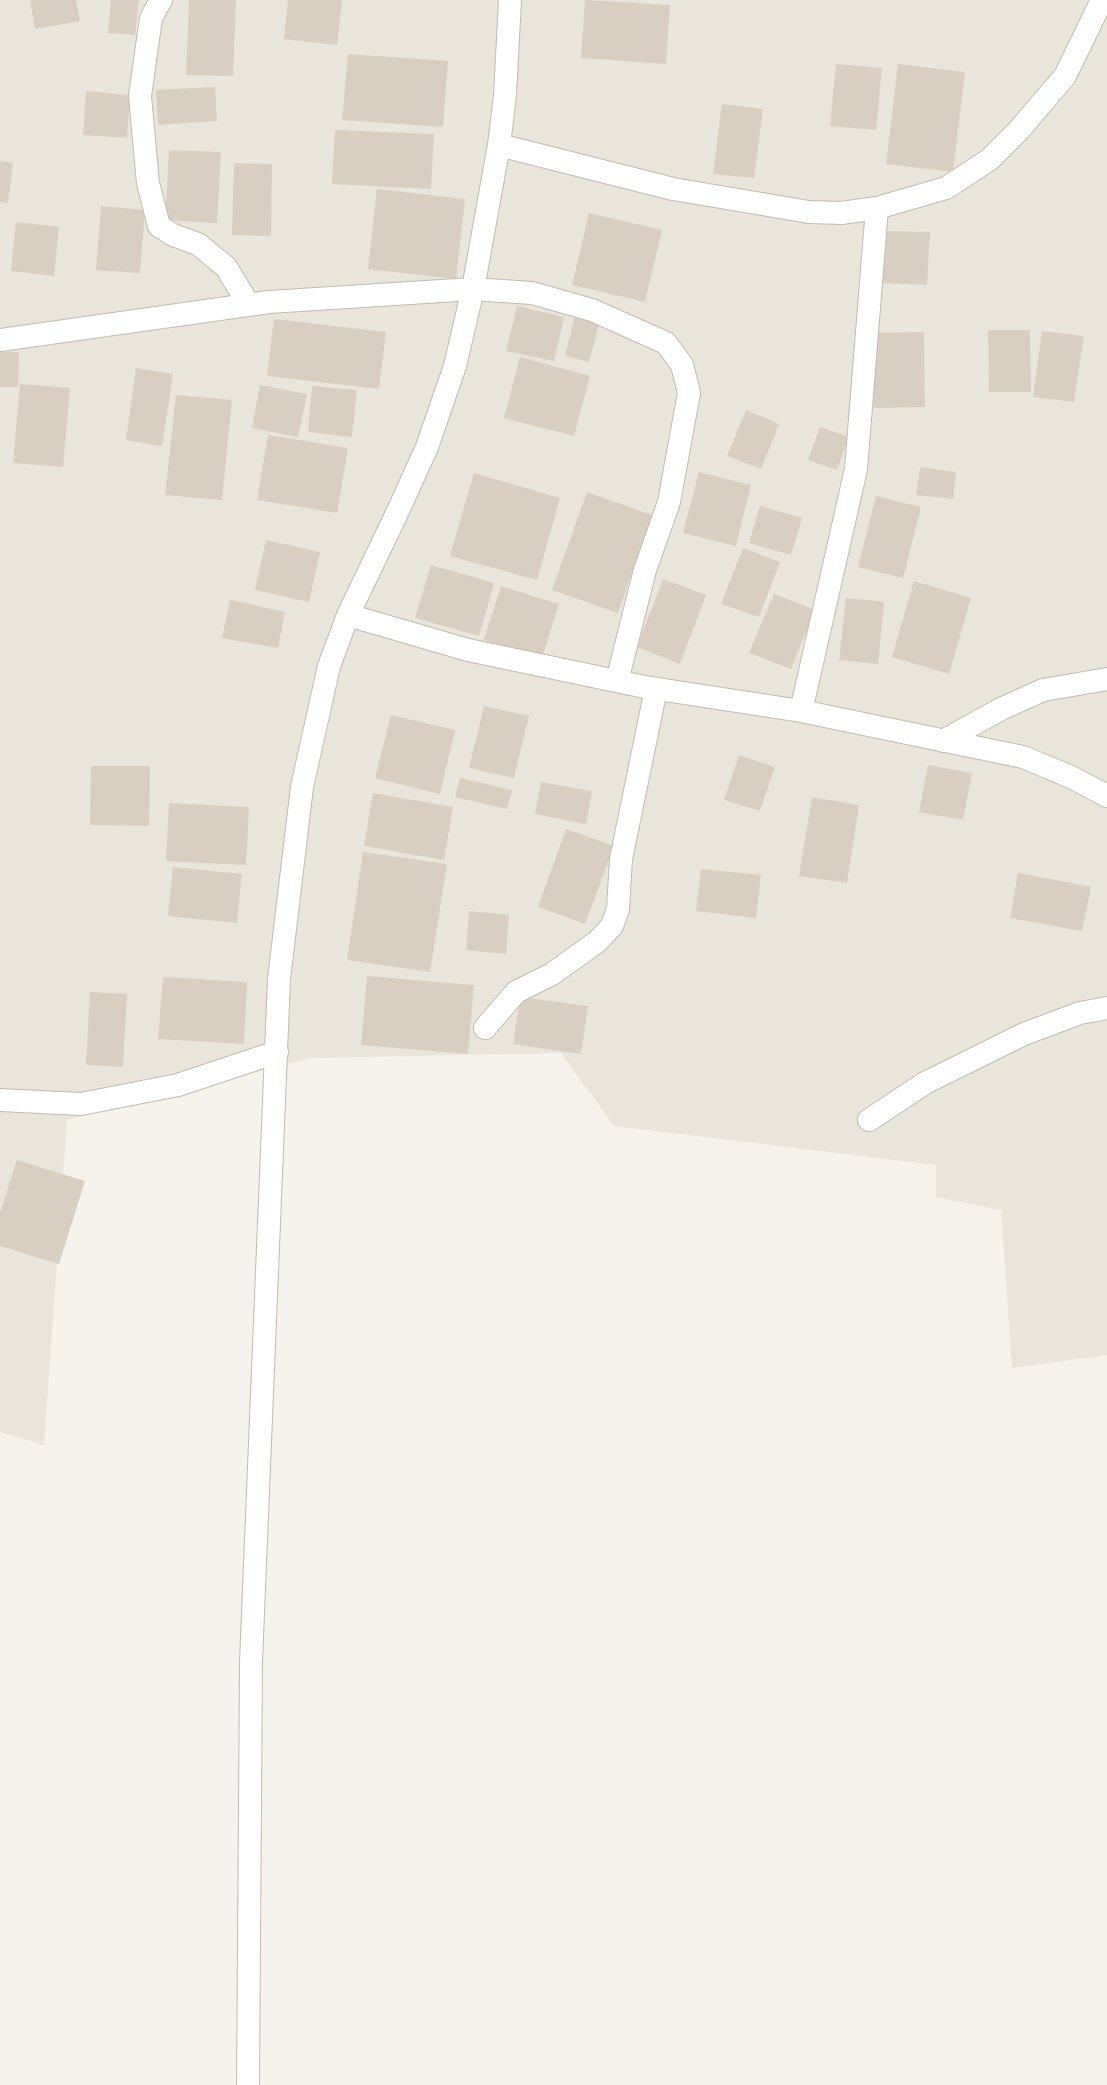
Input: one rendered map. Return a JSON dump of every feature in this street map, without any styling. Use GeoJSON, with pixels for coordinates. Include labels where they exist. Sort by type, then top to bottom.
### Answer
{"type":"FeatureCollection","features":[{"type":"Feature","properties":{"kind":"street"},"geometry":{"type":"LineString","coordinates":[[161,0],[151,18],[140,96],[148,183],[159,226],[173,235],[198,244],[226,267],[249,304]]}},
{"type":"Feature","properties":{"kind":"street"},"geometry":{"type":"LineString","coordinates":[[248,2085],[251,1662],[279,979],[302,787],[329,666],[348,615],[398,511],[426,447],[455,366],[473,289],[499,145],[505,95],[510,0]]}},
{"type":"Feature","properties":{"kind":"street"},"geometry":{"type":"LineString","coordinates":[[499,145],[673,189],[809,212],[841,213],[877,208],[946,188],[989,160],[1019,130],[1065,76],[1102,0]]}},
{"type":"Feature","properties":{"kind":"street"},"geometry":{"type":"LineString","coordinates":[[801,711],[856,469],[877,208]]}},
{"type":"Feature","properties":{"kind":"street"},"geometry":{"type":"LineString","coordinates":[[0,340],[249,304],[473,289],[532,293],[592,310],[666,342],[682,365],[689,393],[669,502],[645,570],[617,681]]}},
{"type":"Feature","properties":{"kind":"street"},"geometry":{"type":"LineString","coordinates":[[348,615],[468,650],[656,689],[801,711],[1023,757],[1107,796]]}},
{"type":"Feature","properties":{"kind":"street"},"geometry":{"type":"LineString","coordinates":[[943,741],[989,715],[1043,690],[1107,679]]}},
{"type":"Feature","properties":{"kind":"street"},"geometry":{"type":"LineString","coordinates":[[485,1028],[516,992],[552,974],[598,941],[612,926],[618,909],[621,859],[656,689]]}},
{"type":"Feature","properties":{"kind":"street"},"geometry":{"type":"LineString","coordinates":[[869,1120],[925,1083],[1024,1034],[1080,1013],[1107,1008]]}},
{"type":"Feature","properties":{"kind":"street"},"geometry":{"type":"LineString","coordinates":[[0,1100],[81,1104],[178,1085],[277,1052]]}},
{"type":"Feature","properties":{"kind":"shaded area"},"geometry":{"type":"Polygon","coordinates":[[[0,0],[1107,0],[1107,1355],[1012,1368],[1001,1210],[936,1197],[936,1165],[614,1126],[561,1053],[311,1058],[67,1120],[44,1445],[0,1432],[0,0]]]}},
{"type":"Feature","properties":{"kind":"building"},"geometry":{"type":"Polygon","coordinates":[[[30,0],[76,0],[80,21],[35,29],[30,0]]]}},
{"type":"Feature","properties":{"kind":"building"},"geometry":{"type":"Polygon","coordinates":[[[111,0],[139,0],[135,35],[108,33],[111,0]]]}},
{"type":"Feature","properties":{"kind":"building"},"geometry":{"type":"Polygon","coordinates":[[[189,0],[236,0],[233,76],[186,75],[189,0]]]}},
{"type":"Feature","properties":{"kind":"building"},"geometry":{"type":"Polygon","coordinates":[[[288,0],[342,0],[337,45],[284,39],[288,0]]]}},
{"type":"Feature","properties":{"kind":"building"},"geometry":{"type":"Polygon","coordinates":[[[585,0],[670,5],[666,64],[581,58],[585,0]]]}},
{"type":"Feature","properties":{"kind":"building"},"geometry":{"type":"Polygon","coordinates":[[[348,54],[448,61],[443,127],[342,120],[348,54]]]}},
{"type":"Feature","properties":{"kind":"building"},"geometry":{"type":"Polygon","coordinates":[[[836,64],[882,68],[876,130],[830,126],[836,64]]]}},
{"type":"Feature","properties":{"kind":"building"},"geometry":{"type":"Polygon","coordinates":[[[898,64],[965,72],[953,172],[886,164],[898,64]]]}},
{"type":"Feature","properties":{"kind":"building"},"geometry":{"type":"Polygon","coordinates":[[[215,87],[217,121],[158,125],[156,90],[215,87]]]}},
{"type":"Feature","properties":{"kind":"building"},"geometry":{"type":"Polygon","coordinates":[[[86,91],[130,95],[127,138],[83,135],[86,91]]]}},
{"type":"Feature","properties":{"kind":"building"},"geometry":{"type":"Polygon","coordinates":[[[722,104],[763,109],[754,178],[713,174],[722,104]]]}},
{"type":"Feature","properties":{"kind":"building"},"geometry":{"type":"Polygon","coordinates":[[[335,130],[434,134],[431,189],[332,184],[335,130]]]}},
{"type":"Feature","properties":{"kind":"building"},"geometry":{"type":"Polygon","coordinates":[[[169,150],[221,152],[217,223],[165,220],[169,150]]]}},
{"type":"Feature","properties":{"kind":"building"},"geometry":{"type":"Polygon","coordinates":[[[0,161],[13,163],[8,203],[0,202],[0,161]]]}},
{"type":"Feature","properties":{"kind":"building"},"geometry":{"type":"Polygon","coordinates":[[[234,163],[272,164],[271,236],[232,235],[234,163]]]}},
{"type":"Feature","properties":{"kind":"building"},"geometry":{"type":"Polygon","coordinates":[[[377,189],[465,199],[456,279],[368,269],[377,189]]]}},
{"type":"Feature","properties":{"kind":"building"},"geometry":{"type":"Polygon","coordinates":[[[101,206],[145,210],[140,273],[96,270],[101,206]]]}},
{"type":"Feature","properties":{"kind":"building"},"geometry":{"type":"Polygon","coordinates":[[[589,213],[662,230],[645,302],[572,285],[589,213]]]}},
{"type":"Feature","properties":{"kind":"building"},"geometry":{"type":"Polygon","coordinates":[[[16,222],[59,227],[54,276],[11,271],[16,222]]]}},
{"type":"Feature","properties":{"kind":"building"},"geometry":{"type":"Polygon","coordinates":[[[881,231],[930,232],[927,285],[879,283],[881,231]]]}},
{"type":"Feature","properties":{"kind":"building"},"geometry":{"type":"Polygon","coordinates":[[[517,306],[564,317],[554,361],[506,351],[517,306]]]}},
{"type":"Feature","properties":{"kind":"building"},"geometry":{"type":"Polygon","coordinates":[[[575,315],[600,321],[589,362],[565,356],[575,315]]]}},
{"type":"Feature","properties":{"kind":"building"},"geometry":{"type":"Polygon","coordinates":[[[274,319],[386,332],[379,389],[267,376],[274,319]]]}},
{"type":"Feature","properties":{"kind":"building"},"geometry":{"type":"Polygon","coordinates":[[[988,330],[1030,330],[1031,392],[989,392],[988,330]]]}},
{"type":"Feature","properties":{"kind":"building"},"geometry":{"type":"Polygon","coordinates":[[[1042,331],[1084,336],[1074,402],[1033,397],[1042,331]]]}},
{"type":"Feature","properties":{"kind":"building"},"geometry":{"type":"Polygon","coordinates":[[[924,332],[925,407],[874,408],[874,333],[924,332]]]}},
{"type":"Feature","properties":{"kind":"building"},"geometry":{"type":"Polygon","coordinates":[[[0,352],[19,352],[18,387],[0,387],[0,352]]]}},
{"type":"Feature","properties":{"kind":"building"},"geometry":{"type":"Polygon","coordinates":[[[520,357],[590,376],[574,436],[504,418],[520,357]]]}},
{"type":"Feature","properties":{"kind":"building"},"geometry":{"type":"Polygon","coordinates":[[[136,368],[173,374],[162,446],[126,440],[136,368]]]}},
{"type":"Feature","properties":{"kind":"building"},"geometry":{"type":"Polygon","coordinates":[[[20,384],[70,388],[63,467],[13,463],[20,384]]]}},
{"type":"Feature","properties":{"kind":"building"},"geometry":{"type":"Polygon","coordinates":[[[260,385],[307,394],[298,437],[252,428],[260,385]]]}},
{"type":"Feature","properties":{"kind":"building"},"geometry":{"type":"Polygon","coordinates":[[[312,386],[357,390],[352,437],[308,432],[312,386]]]}},
{"type":"Feature","properties":{"kind":"building"},"geometry":{"type":"Polygon","coordinates":[[[176,395],[232,400],[222,500],[165,495],[176,395]]]}},
{"type":"Feature","properties":{"kind":"building"},"geometry":{"type":"Polygon","coordinates":[[[746,410],[779,424],[761,469],[727,456],[746,410]]]}},
{"type":"Feature","properties":{"kind":"building"},"geometry":{"type":"Polygon","coordinates":[[[820,427],[849,437],[837,470],[808,460],[820,427]]]}},
{"type":"Feature","properties":{"kind":"building"},"geometry":{"type":"Polygon","coordinates":[[[268,435],[348,448],[337,513],[257,500],[268,435]]]}},
{"type":"Feature","properties":{"kind":"building"},"geometry":{"type":"Polygon","coordinates":[[[920,467],[956,472],[953,499],[916,495],[920,467]]]}},
{"type":"Feature","properties":{"kind":"building"},"geometry":{"type":"Polygon","coordinates":[[[699,472],[751,485],[736,546],[683,533],[699,472]]]}},
{"type":"Feature","properties":{"kind":"building"},"geometry":{"type":"Polygon","coordinates":[[[474,473],[560,498],[537,580],[450,556],[474,473]]]}},
{"type":"Feature","properties":{"kind":"building"},"geometry":{"type":"Polygon","coordinates":[[[587,492],[652,515],[618,613],[552,590],[587,492]]]}},
{"type":"Feature","properties":{"kind":"building"},"geometry":{"type":"Polygon","coordinates":[[[876,496],[921,507],[903,578],[858,567],[876,496]]]}},
{"type":"Feature","properties":{"kind":"building"},"geometry":{"type":"Polygon","coordinates":[[[760,506],[802,518],[791,555],[749,543],[760,506]]]}},
{"type":"Feature","properties":{"kind":"building"},"geometry":{"type":"Polygon","coordinates":[[[266,540],[320,552],[309,602],[255,590],[266,540]]]}},
{"type":"Feature","properties":{"kind":"building"},"geometry":{"type":"Polygon","coordinates":[[[743,548],[780,562],[759,617],[721,604],[743,548]]]}},
{"type":"Feature","properties":{"kind":"building"},"geometry":{"type":"Polygon","coordinates":[[[431,565],[494,583],[479,636],[415,618],[431,565]]]}},
{"type":"Feature","properties":{"kind":"building"},"geometry":{"type":"Polygon","coordinates":[[[663,579],[706,595],[680,664],[637,647],[663,579]]]}},
{"type":"Feature","properties":{"kind":"building"},"geometry":{"type":"Polygon","coordinates":[[[914,581],[971,598],[949,674],[892,657],[914,581]]]}},
{"type":"Feature","properties":{"kind":"building"},"geometry":{"type":"Polygon","coordinates":[[[501,586],[559,604],[542,658],[484,640],[501,586]]]}},
{"type":"Feature","properties":{"kind":"building"},"geometry":{"type":"Polygon","coordinates":[[[774,594],[815,610],[791,669],[749,653],[774,594]]]}},
{"type":"Feature","properties":{"kind":"building"},"geometry":{"type":"Polygon","coordinates":[[[846,598],[884,602],[878,664],[839,660],[846,598]]]}},
{"type":"Feature","properties":{"kind":"building"},"geometry":{"type":"Polygon","coordinates":[[[230,600],[285,612],[278,648],[222,638],[230,600]]]}},
{"type":"Feature","properties":{"kind":"building"},"geometry":{"type":"Polygon","coordinates":[[[484,706],[529,716],[514,778],[469,768],[484,706]]]}},
{"type":"Feature","properties":{"kind":"building"},"geometry":{"type":"Polygon","coordinates":[[[391,715],[455,730],[440,794],[375,778],[391,715]]]}},
{"type":"Feature","properties":{"kind":"building"},"geometry":{"type":"Polygon","coordinates":[[[739,755],[775,767],[760,811],[724,800],[739,755]]]}},
{"type":"Feature","properties":{"kind":"building"},"geometry":{"type":"Polygon","coordinates":[[[928,765],[972,773],[963,820],[919,812],[928,765]]]}},
{"type":"Feature","properties":{"kind":"building"},"geometry":{"type":"Polygon","coordinates":[[[91,766],[150,766],[149,826],[90,825],[91,766]]]}},
{"type":"Feature","properties":{"kind":"building"},"geometry":{"type":"Polygon","coordinates":[[[460,778],[512,790],[507,809],[455,797],[460,778]]]}},
{"type":"Feature","properties":{"kind":"building"},"geometry":{"type":"Polygon","coordinates":[[[541,782],[592,791],[586,824],[535,814],[541,782]]]}},
{"type":"Feature","properties":{"kind":"building"},"geometry":{"type":"Polygon","coordinates":[[[373,793],[453,807],[444,860],[364,846],[373,793]]]}},
{"type":"Feature","properties":{"kind":"building"},"geometry":{"type":"Polygon","coordinates":[[[812,797],[859,805],[847,883],[799,876],[812,797]]]}},
{"type":"Feature","properties":{"kind":"building"},"geometry":{"type":"Polygon","coordinates":[[[169,803],[249,807],[246,865],[166,861],[169,803]]]}},
{"type":"Feature","properties":{"kind":"building"},"geometry":{"type":"Polygon","coordinates":[[[566,829],[614,846],[585,924],[538,907],[566,829]]]}},
{"type":"Feature","properties":{"kind":"building"},"geometry":{"type":"Polygon","coordinates":[[[363,852],[447,864],[430,972],[347,960],[363,852]]]}},
{"type":"Feature","properties":{"kind":"building"},"geometry":{"type":"Polygon","coordinates":[[[173,867],[242,874],[237,923],[168,916],[173,867]]]}},
{"type":"Feature","properties":{"kind":"building"},"geometry":{"type":"Polygon","coordinates":[[[701,869],[761,875],[756,918],[696,911],[701,869]]]}},
{"type":"Feature","properties":{"kind":"building"},"geometry":{"type":"Polygon","coordinates":[[[1018,873],[1091,887],[1082,931],[1010,918],[1018,873]]]}},
{"type":"Feature","properties":{"kind":"building"},"geometry":{"type":"Polygon","coordinates":[[[469,911],[509,915],[506,954],[466,950],[469,911]]]}},
{"type":"Feature","properties":{"kind":"building"},"geometry":{"type":"Polygon","coordinates":[[[367,976],[474,985],[468,1054],[361,1045],[367,976]]]}},
{"type":"Feature","properties":{"kind":"building"},"geometry":{"type":"Polygon","coordinates":[[[163,977],[247,982],[244,1044],[158,1039],[163,977]]]}},
{"type":"Feature","properties":{"kind":"building"},"geometry":{"type":"Polygon","coordinates":[[[90,992],[127,994],[123,1067],[86,1065],[90,992]]]}},
{"type":"Feature","properties":{"kind":"building"},"geometry":{"type":"Polygon","coordinates":[[[520,997],[588,1006],[581,1054],[513,1044],[520,997]]]}},
{"type":"Feature","properties":{"kind":"building"},"geometry":{"type":"Polygon","coordinates":[[[17,1160],[85,1181],[59,1264],[0,1246],[0,1213],[17,1160]]]}}]}
